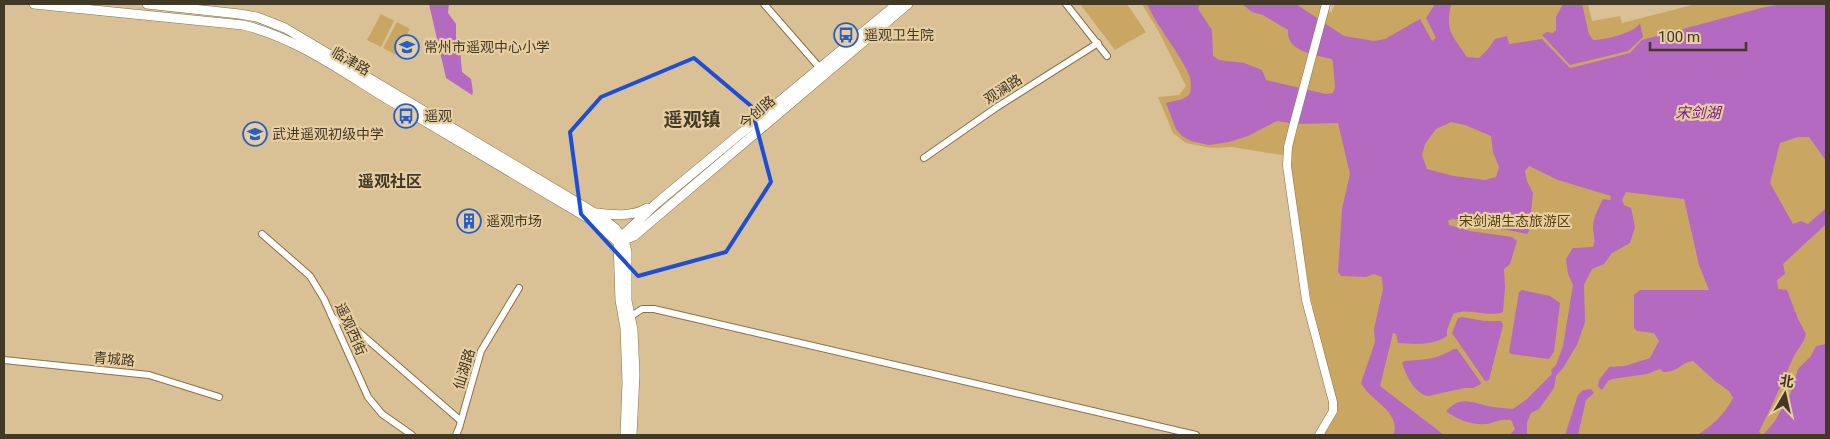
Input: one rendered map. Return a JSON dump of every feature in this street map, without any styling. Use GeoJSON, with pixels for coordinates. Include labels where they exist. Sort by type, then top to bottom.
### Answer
{"type":"FeatureCollection","features":[{"type":"Feature","properties":{"kind":"main road","name":"临津路"},"geometry":{"type":"LineString","coordinates":[[34,4],[243,25],[264,30],[328,63],[621,239]]}},
{"type":"Feature","properties":{"kind":"main road","name":"临津路"},"geometry":{"type":"LineString","coordinates":[[157,4],[238,14],[257,18],[285,28],[594,213],[615,228],[621,239]]}},
{"type":"Feature","properties":{"kind":"main road","name":"今创路"},"geometry":{"type":"LineString","coordinates":[[621,239],[658,202],[818,67],[897,4]]}},
{"type":"Feature","properties":{"kind":"main road","name":"今创路"},"geometry":{"type":"LineString","coordinates":[[621,239],[634,236],[908,4]]}},
{"type":"Feature","properties":{"kind":"main road"},"geometry":{"type":"LineString","coordinates":[[594,213],[626,214],[642,211],[658,202]]}},
{"type":"Feature","properties":{"kind":"main road"},"geometry":{"type":"LineString","coordinates":[[621,239],[627,252],[627,301],[635,374],[632,435]]}},
{"type":"Feature","properties":{"kind":"main road"},"geometry":{"type":"LineString","coordinates":[[621,239],[620,300],[625,328],[627,382],[625,435]]}},
{"type":"Feature","properties":{"kind":"street"},"geometry":{"type":"LineString","coordinates":[[157,4],[159,17]]}},
{"type":"Feature","properties":{"kind":"street"},"geometry":{"type":"LineString","coordinates":[[764,4],[818,67]]}},
{"type":"Feature","properties":{"kind":"street"},"geometry":{"type":"LineString","coordinates":[[1066,4],[1107,56]]}},
{"type":"Feature","properties":{"kind":"street"},"geometry":{"type":"LineString","coordinates":[[1319,435],[1333,411],[1333,402],[1306,300],[1287,166],[1288,147],[1325,7]]}},
{"type":"Feature","properties":{"kind":"street","name":"观澜路"},"geometry":{"type":"LineString","coordinates":[[924,158],[997,107],[1098,44]]}},
{"type":"Feature","properties":{"kind":"street","name":"遥观西街"},"geometry":{"type":"LineString","coordinates":[[262,234],[310,276],[324,299],[368,397],[382,414],[412,435]]}},
{"type":"Feature","properties":{"kind":"street","name":"仙湖路"},"geometry":{"type":"LineString","coordinates":[[456,435],[481,351],[519,288]]}},
{"type":"Feature","properties":{"kind":"street"},"geometry":{"type":"LineString","coordinates":[[630,317],[642,309],[654,309],[1196,435]]}},
{"type":"Feature","properties":{"kind":"street"},"geometry":{"type":"LineString","coordinates":[[333,318],[353,327],[461,421]]}},
{"type":"Feature","properties":{"kind":"street","name":"青城路"},"geometry":{"type":"LineString","coordinates":[[4,360],[149,374],[219,396]]}},
{"type":"Feature","properties":{"kind":"highlighted area"},"geometry":{"type":"Polygon","coordinates":[[[694,58],[751,106],[771,182],[726,252],[638,276],[581,214],[570,132],[601,97],[694,58]]]}},
{"type":"Feature","properties":{"kind":"green space"},"geometry":{"type":"Polygon","coordinates":[[[1080,4],[1127,4],[1146,32],[1115,50],[1080,4]]]}},
{"type":"Feature","properties":{"kind":"green space","name":"宋剑湖生态旅游区"},"geometry":{"type":"Polygon","coordinates":[[[1142,4],[1318,4],[1331,13],[1335,4],[1588,4],[1592,21],[1620,16],[1622,23],[1696,4],[1826,4],[1826,435],[1323,435],[1338,412],[1311,300],[1288,156],[1232,147],[1211,148],[1186,143],[1173,133],[1158,97],[1179,95],[1186,86],[1160,34],[1142,4]]]}},
{"type":"Feature","properties":{"kind":"green space"},"geometry":{"type":"Polygon","coordinates":[[[381,14],[394,21],[381,47],[367,40],[381,14]]]}},
{"type":"Feature","properties":{"kind":"green space"},"geometry":{"type":"Polygon","coordinates":[[[397,22],[410,29],[396,55],[383,48],[397,22]]]}},
{"type":"Feature","properties":{"kind":"water"},"geometry":{"type":"Polygon","coordinates":[[[429,4],[449,4],[448,13],[456,24],[456,37],[460,50],[462,72],[471,79],[472,95],[446,78],[429,4]]]}},
{"type":"Feature","properties":{"kind":"water","name":"宋剑湖"},"geometry":{"type":"Polygon","coordinates":[[[1147,4],[1200,4],[1198,9],[1212,30],[1213,56],[1219,60],[1244,63],[1262,70],[1266,80],[1326,94],[1333,93],[1335,87],[1332,59],[1310,54],[1297,48],[1289,37],[1288,30],[1263,15],[1252,12],[1242,4],[1296,4],[1344,36],[1374,41],[1385,39],[1420,19],[1432,41],[1436,38],[1426,18],[1435,4],[1451,4],[1449,27],[1467,57],[1479,58],[1495,39],[1507,36],[1509,44],[1542,39],[1570,68],[1630,53],[1642,40],[1761,8],[1781,4],[1826,4],[1826,161],[1809,137],[1798,137],[1780,143],[1770,183],[1793,224],[1801,221],[1808,224],[1826,208],[1826,224],[1783,264],[1785,274],[1777,280],[1778,289],[1787,290],[1806,334],[1759,432],[1763,435],[1697,435],[1718,419],[1733,398],[1729,391],[1693,361],[1669,372],[1663,372],[1660,369],[1647,374],[1612,379],[1608,381],[1602,390],[1598,386],[1599,380],[1609,367],[1625,366],[1650,358],[1659,341],[1654,333],[1637,331],[1634,328],[1634,295],[1640,290],[1709,290],[1699,265],[1684,199],[1626,192],[1622,200],[1624,205],[1631,208],[1635,227],[1630,243],[1612,253],[1604,264],[1592,269],[1584,285],[1585,322],[1577,345],[1556,376],[1554,388],[1539,409],[1531,413],[1527,422],[1527,435],[1510,435],[1515,429],[1511,420],[1476,424],[1460,419],[1446,411],[1463,401],[1513,409],[1527,399],[1552,374],[1551,370],[1556,365],[1563,346],[1573,285],[1568,274],[1566,259],[1573,248],[1593,247],[1595,216],[1603,199],[1610,200],[1611,196],[1558,180],[1529,166],[1525,171],[1527,181],[1533,193],[1529,231],[1527,234],[1453,219],[1448,220],[1449,225],[1470,231],[1512,237],[1517,241],[1510,264],[1504,269],[1503,312],[1490,314],[1460,312],[1453,314],[1447,330],[1447,336],[1429,343],[1398,343],[1396,334],[1393,333],[1380,386],[1444,435],[1394,435],[1395,426],[1393,419],[1361,383],[1375,342],[1374,329],[1383,289],[1382,277],[1374,274],[1366,277],[1341,276],[1338,272],[1342,209],[1350,174],[1338,123],[1296,124],[1277,121],[1248,136],[1229,142],[1209,145],[1191,141],[1182,136],[1176,129],[1166,103],[1183,99],[1190,93],[1190,77],[1147,4]],[[1451,122],[1436,129],[1425,144],[1422,155],[1427,169],[1454,176],[1485,180],[1496,177],[1499,167],[1493,152],[1491,136],[1465,125],[1451,122]]]}},
{"type":"Feature","properties":{"kind":"water"},"geometry":{"type":"Polygon","coordinates":[[[1563,4],[1582,4],[1589,34],[1593,40],[1605,39],[1626,33],[1637,27],[1640,23],[1643,37],[1628,51],[1570,65],[1542,35],[1547,32],[1553,33],[1556,30],[1556,17],[1563,4]]]}},
{"type":"Feature","properties":{"kind":"water"},"geometry":{"type":"Polygon","coordinates":[[[1522,290],[1550,296],[1560,303],[1554,352],[1549,359],[1511,354],[1509,352],[1519,292],[1522,290]]]}},
{"type":"Feature","properties":{"kind":"water"},"geometry":{"type":"Polygon","coordinates":[[[1458,318],[1485,321],[1501,321],[1503,325],[1489,380],[1485,381],[1452,333],[1458,318]]]}},
{"type":"Feature","properties":{"kind":"water"},"geometry":{"type":"Polygon","coordinates":[[[1826,344],[1825,435],[1763,435],[1775,421],[1791,392],[1798,369],[1811,356],[1816,346],[1826,344]]]}},
{"type":"Feature","properties":{"kind":"water"},"geometry":{"type":"Polygon","coordinates":[[[1457,349],[1481,384],[1473,388],[1428,396],[1419,391],[1408,378],[1402,363],[1404,361],[1436,357],[1457,349]]]}},
{"type":"Feature","properties":{"kind":"water"},"geometry":{"type":"Polygon","coordinates":[[[1591,389],[1594,393],[1586,400],[1578,435],[1565,435],[1578,395],[1583,390],[1591,389]]]}},
{"type":"Feature","properties":{"kind":"place","name":"遥观卫生院"},"geometry":{"type":"Point","coordinates":[846,35]}},
{"type":"Feature","properties":{"kind":"place","name":"常州市遥观中心小学"},"geometry":{"type":"Point","coordinates":[407,47]}},
{"type":"Feature","properties":{"kind":"place","name":"遥观"},"geometry":{"type":"Point","coordinates":[406,116]}},
{"type":"Feature","properties":{"kind":"place","name":"武进遥观初级中学"},"geometry":{"type":"Point","coordinates":[255,134]}},
{"type":"Feature","properties":{"kind":"place","name":"遥观市场"},"geometry":{"type":"Point","coordinates":[469,221]}},
{"type":"Feature","properties":{"kind":"district","name":"遥观镇"},"geometry":{"type":"Point","coordinates":[692,119]}},
{"type":"Feature","properties":{"kind":"district","name":"遥观社区"},"geometry":{"type":"Point","coordinates":[390,181]}}]}
